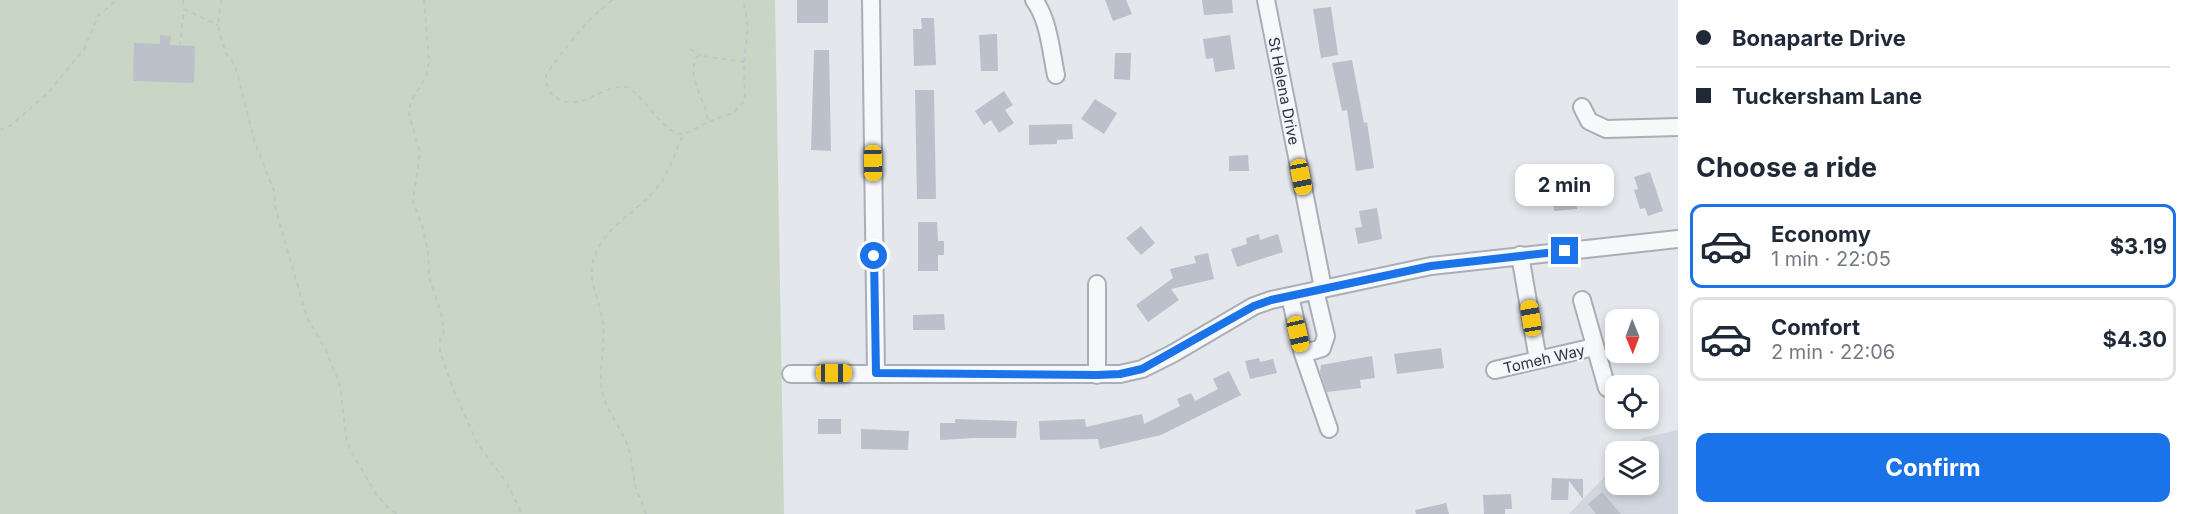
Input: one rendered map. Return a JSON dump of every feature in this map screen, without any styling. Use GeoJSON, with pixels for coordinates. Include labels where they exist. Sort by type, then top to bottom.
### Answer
{"type":"FeatureCollection","features":[{"type":"Feature","properties":{"kind":"street"},"geometry":{"type":"LineString","coordinates":[[871,0],[876,373]]}},
{"type":"Feature","properties":{"kind":"street"},"geometry":{"type":"LineString","coordinates":[[1034,0],[1046,27],[1056,75]]}},
{"type":"Feature","properties":{"kind":"street","name":"St Helena Drive"},"geometry":{"type":"LineString","coordinates":[[1266,0],[1326,336],[1322,348],[1303,354]]}},
{"type":"Feature","properties":{"kind":"street"},"geometry":{"type":"LineString","coordinates":[[1582,107],[1589,121],[1606,129],[1678,127]]}},
{"type":"Feature","properties":{"kind":"street"},"geometry":{"type":"LineString","coordinates":[[791,374],[1120,374],[1142,369],[1254,306],[1290,296],[1431,266],[1678,239]]}},
{"type":"Feature","properties":{"kind":"street"},"geometry":{"type":"LineString","coordinates":[[1520,255],[1538,360]]}},
{"type":"Feature","properties":{"kind":"street"},"geometry":{"type":"LineString","coordinates":[[1097,284],[1097,375]]}},
{"type":"Feature","properties":{"kind":"street"},"geometry":{"type":"LineString","coordinates":[[1290,296],[1303,354],[1329,429]]}},
{"type":"Feature","properties":{"kind":"street"},"geometry":{"type":"LineString","coordinates":[[1582,300],[1605,382]]}},
{"type":"Feature","properties":{"kind":"street","name":"Tomeh Way"},"geometry":{"type":"LineString","coordinates":[[1495,370],[1594,347]]}},
{"type":"Feature","properties":{"kind":"path"},"geometry":{"type":"LineString","coordinates":[[0,130],[10,126],[47,94],[84,49],[98,16],[117,0]]}},
{"type":"Feature","properties":{"kind":"path"},"geometry":{"type":"LineString","coordinates":[[180,46],[183,0]]}},
{"type":"Feature","properties":{"kind":"path"},"geometry":{"type":"LineString","coordinates":[[222,0],[218,25],[226,52],[235,65],[255,143],[274,191],[276,211],[308,318],[326,350],[340,386],[346,444],[376,494],[390,510],[398,514]]}},
{"type":"Feature","properties":{"kind":"path"},"geometry":{"type":"LineString","coordinates":[[424,0],[429,62],[426,77],[408,110],[420,153],[413,201],[423,225],[428,251],[429,277],[441,313],[444,331],[440,340],[440,352],[477,443],[507,483],[522,514]]}},
{"type":"Feature","properties":{"kind":"path"},"geometry":{"type":"LineString","coordinates":[[612,0],[585,24],[562,50],[546,75],[549,92],[557,99],[579,102],[608,88],[627,87],[644,100],[670,132],[683,135]]}},
{"type":"Feature","properties":{"kind":"path"},"geometry":{"type":"LineString","coordinates":[[646,514],[635,488],[629,449],[603,399],[600,376],[604,342],[602,318],[593,287],[594,256],[610,231],[626,220],[658,187],[666,176],[683,135],[708,122],[733,113],[746,100],[744,62],[748,27],[744,3]]}},
{"type":"Feature","properties":{"kind":"path"},"geometry":{"type":"LineString","coordinates":[[184,9],[218,25]]}},
{"type":"Feature","properties":{"kind":"path"},"geometry":{"type":"LineString","coordinates":[[690,49],[702,56],[744,62]]}},
{"type":"Feature","properties":{"kind":"path"},"geometry":{"type":"LineString","coordinates":[[702,56],[697,57],[693,64],[693,72],[704,100],[708,122]]}},
{"type":"Feature","properties":{"kind":"shaded area"},"geometry":{"type":"Polygon","coordinates":[[[1678,430],[1678,514],[1569,514],[1605,476],[1605,495],[1659,495],[1659,441],[1639,441],[1642,438],[1678,430]]]}},
{"type":"Feature","properties":{"kind":"green space"},"geometry":{"type":"Polygon","coordinates":[[[0,0],[775,0],[784,514],[0,514],[0,0]]]}},
{"type":"Feature","properties":{"kind":"building"},"geometry":{"type":"Polygon","coordinates":[[[797,0],[828,0],[828,23],[797,23],[797,0]]]}},
{"type":"Feature","properties":{"kind":"building"},"geometry":{"type":"Polygon","coordinates":[[[1105,0],[1126,0],[1132,14],[1113,21],[1105,0]]]}},
{"type":"Feature","properties":{"kind":"building"},"geometry":{"type":"Polygon","coordinates":[[[1202,0],[1232,0],[1233,13],[1204,15],[1202,0]]]}},
{"type":"Feature","properties":{"kind":"building"},"geometry":{"type":"Polygon","coordinates":[[[1331,7],[1338,55],[1321,58],[1313,9],[1331,7]]]}},
{"type":"Feature","properties":{"kind":"building"},"geometry":{"type":"Polygon","coordinates":[[[921,18],[934,18],[936,65],[914,66],[913,29],[922,29],[921,18]]]}},
{"type":"Feature","properties":{"kind":"building"},"geometry":{"type":"Polygon","coordinates":[[[997,34],[998,71],[981,71],[979,35],[997,34]]]}},
{"type":"Feature","properties":{"kind":"building"},"geometry":{"type":"Polygon","coordinates":[[[160,35],[171,36],[170,45],[195,46],[194,83],[133,81],[134,43],[160,44],[160,35]]]}},
{"type":"Feature","properties":{"kind":"building"},"geometry":{"type":"Polygon","coordinates":[[[1230,35],[1235,69],[1215,72],[1213,58],[1206,59],[1203,39],[1230,35]]]}},
{"type":"Feature","properties":{"kind":"building"},"geometry":{"type":"Polygon","coordinates":[[[814,50],[829,50],[831,151],[811,150],[814,50]]]}},
{"type":"Feature","properties":{"kind":"building"},"geometry":{"type":"Polygon","coordinates":[[[1115,53],[1131,53],[1130,80],[1114,79],[1115,53]]]}},
{"type":"Feature","properties":{"kind":"building"},"geometry":{"type":"Polygon","coordinates":[[[1352,60],[1364,123],[1367,122],[1374,168],[1356,171],[1347,110],[1342,111],[1332,63],[1352,60]]]}},
{"type":"Feature","properties":{"kind":"building"},"geometry":{"type":"Polygon","coordinates":[[[915,90],[934,90],[936,199],[917,199],[915,90]]]}},
{"type":"Feature","properties":{"kind":"building"},"geometry":{"type":"Polygon","coordinates":[[[1004,91],[1013,105],[1005,110],[1014,123],[999,133],[991,120],[984,125],[975,111],[1004,91]]]}},
{"type":"Feature","properties":{"kind":"building"},"geometry":{"type":"Polygon","coordinates":[[[1095,99],[1117,113],[1104,134],[1081,119],[1095,99]]]}},
{"type":"Feature","properties":{"kind":"building"},"geometry":{"type":"Polygon","coordinates":[[[1072,124],[1073,139],[1057,140],[1057,144],[1029,145],[1029,125],[1072,124]]]}},
{"type":"Feature","properties":{"kind":"building"},"geometry":{"type":"Polygon","coordinates":[[[1248,155],[1249,171],[1229,171],[1229,156],[1248,155]]]}},
{"type":"Feature","properties":{"kind":"building"},"geometry":{"type":"Polygon","coordinates":[[[1650,172],[1663,211],[1648,216],[1645,208],[1640,209],[1634,190],[1638,189],[1634,177],[1650,172]]]}},
{"type":"Feature","properties":{"kind":"building"},"geometry":{"type":"Polygon","coordinates":[[[1575,184],[1577,209],[1554,211],[1551,187],[1575,184]]]}},
{"type":"Feature","properties":{"kind":"building"},"geometry":{"type":"Polygon","coordinates":[[[1377,208],[1382,239],[1358,244],[1355,228],[1362,227],[1359,211],[1377,208]]]}},
{"type":"Feature","properties":{"kind":"building"},"geometry":{"type":"Polygon","coordinates":[[[918,222],[937,222],[938,241],[944,241],[944,255],[938,255],[938,271],[918,271],[918,222]]]}},
{"type":"Feature","properties":{"kind":"building"},"geometry":{"type":"Polygon","coordinates":[[[1141,226],[1155,243],[1141,255],[1126,238],[1141,226]]]}},
{"type":"Feature","properties":{"kind":"building"},"geometry":{"type":"Polygon","coordinates":[[[1259,234],[1260,240],[1278,234],[1283,252],[1237,267],[1231,249],[1247,244],[1246,238],[1259,234]]]}},
{"type":"Feature","properties":{"kind":"building"},"geometry":{"type":"Polygon","coordinates":[[[1208,253],[1214,279],[1171,289],[1179,300],[1148,322],[1136,305],[1173,278],[1170,269],[1196,263],[1194,256],[1208,253]]]}},
{"type":"Feature","properties":{"kind":"building"},"geometry":{"type":"Polygon","coordinates":[[[944,314],[945,330],[913,330],[913,315],[944,314]]]}},
{"type":"Feature","properties":{"kind":"building"},"geometry":{"type":"Polygon","coordinates":[[[1441,348],[1444,368],[1397,374],[1394,354],[1441,348]]]}},
{"type":"Feature","properties":{"kind":"building"},"geometry":{"type":"Polygon","coordinates":[[[1372,356],[1375,378],[1360,380],[1361,388],[1327,392],[1320,372],[1321,365],[1372,356]]]}},
{"type":"Feature","properties":{"kind":"building"},"geometry":{"type":"Polygon","coordinates":[[[1259,358],[1260,362],[1273,359],[1277,373],[1250,379],[1245,361],[1259,358]]]}},
{"type":"Feature","properties":{"kind":"building"},"geometry":{"type":"Polygon","coordinates":[[[1229,371],[1241,395],[1161,435],[1100,449],[1098,439],[1040,440],[1039,421],[1085,419],[1086,427],[1142,414],[1144,424],[1180,406],[1177,399],[1191,393],[1195,401],[1218,389],[1213,379],[1229,371]]]}},
{"type":"Feature","properties":{"kind":"building"},"geometry":{"type":"Polygon","coordinates":[[[818,419],[841,419],[841,434],[818,434],[818,419]]]}},
{"type":"Feature","properties":{"kind":"building"},"geometry":{"type":"Polygon","coordinates":[[[955,419],[1017,421],[1016,438],[940,440],[940,423],[955,423],[955,419]]]}},
{"type":"Feature","properties":{"kind":"building"},"geometry":{"type":"Polygon","coordinates":[[[861,429],[909,431],[908,450],[861,449],[861,429]]]}},
{"type":"Feature","properties":{"kind":"building"},"geometry":{"type":"Polygon","coordinates":[[[1552,478],[1583,479],[1583,499],[1569,481],[1568,500],[1551,500],[1552,478]]]}},
{"type":"Feature","properties":{"kind":"building"},"geometry":{"type":"Polygon","coordinates":[[[1602,492],[1621,514],[1596,514],[1588,504],[1602,492]]]}},
{"type":"Feature","properties":{"kind":"building"},"geometry":{"type":"Polygon","coordinates":[[[1511,494],[1512,509],[1505,509],[1505,514],[1484,514],[1483,495],[1511,494]]]}},
{"type":"Feature","properties":{"kind":"building"},"geometry":{"type":"Polygon","coordinates":[[[1446,503],[1449,514],[1416,514],[1415,510],[1446,503]]]}},
{"type":"Feature","properties":{"kind":"route"},"geometry":{"type":"LineString","coordinates":[[874,256],[876,373],[1097,375],[1120,374],[1142,369],[1254,306],[1271,300],[1431,266],[1565,251]]}}]}
